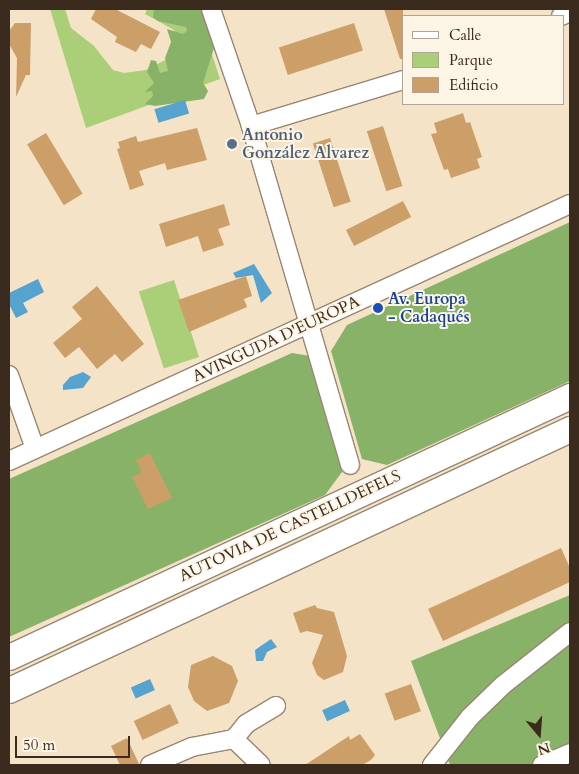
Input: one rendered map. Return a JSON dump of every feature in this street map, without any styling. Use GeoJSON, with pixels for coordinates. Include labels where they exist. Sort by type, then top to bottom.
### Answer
{"type":"FeatureCollection","features":[{"type":"Feature","properties":{"kind":"highway","name":"AUTOVIA DE CASTELLDEFELS"},"geometry":{"type":"LineString","coordinates":[[9,656],[570,396]]}},
{"type":"Feature","properties":{"kind":"highway","name":"AUTOVIA DE CASTELLDEFELS"},"geometry":{"type":"LineString","coordinates":[[9,690],[570,429]]}},
{"type":"Feature","properties":{"kind":"street"},"geometry":{"type":"LineString","coordinates":[[211,9],[250,126],[350,465]]}},
{"type":"Feature","properties":{"kind":"street"},"geometry":{"type":"LineString","coordinates":[[250,126],[402,80]]}},
{"type":"Feature","properties":{"kind":"street","name":"AVINGUDA D'EUROPA"},"geometry":{"type":"LineString","coordinates":[[9,461],[570,204]]}},
{"type":"Feature","properties":{"kind":"street"},"geometry":{"type":"LineString","coordinates":[[9,375],[35,449]]}},
{"type":"Feature","properties":{"kind":"street"},"geometry":{"type":"LineString","coordinates":[[432,765],[470,717],[503,685],[570,632]]}},
{"type":"Feature","properties":{"kind":"street"},"geometry":{"type":"LineString","coordinates":[[150,765],[192,747],[234,739],[246,724],[276,706]]}},
{"type":"Feature","properties":{"kind":"street"},"geometry":{"type":"LineString","coordinates":[[234,739],[261,765]]}},
{"type":"Feature","properties":{"kind":"street"},"geometry":{"type":"LineString","coordinates":[[542,765],[570,753]]}},
{"type":"Feature","properties":{"kind":"green space"},"geometry":{"type":"Polygon","coordinates":[[[50,9],[65,9],[71,28],[94,46],[113,70],[124,73],[146,70],[169,58],[174,30],[145,14],[147,9],[197,9],[220,79],[86,128],[50,9]]]}},
{"type":"Feature","properties":{"kind":"green space"},"geometry":{"type":"Polygon","coordinates":[[[154,9],[205,9],[215,45],[203,83],[208,91],[204,99],[155,106],[145,104],[153,96],[152,91],[145,92],[154,83],[147,72],[151,60],[156,61],[160,73],[168,71],[165,58],[171,42],[167,29],[183,34],[187,31],[186,27],[158,21],[153,17],[154,9]]]}},
{"type":"Feature","properties":{"kind":"green space"},"geometry":{"type":"Polygon","coordinates":[[[570,222],[570,381],[387,465],[362,459],[331,351],[347,325],[570,222]]]}},
{"type":"Feature","properties":{"kind":"green space"},"geometry":{"type":"Polygon","coordinates":[[[174,280],[199,357],[164,368],[139,291],[174,280]]]}},
{"type":"Feature","properties":{"kind":"green space"},"geometry":{"type":"Polygon","coordinates":[[[292,353],[310,356],[342,472],[325,495],[9,637],[9,479],[292,353]]]}},
{"type":"Feature","properties":{"kind":"green space"},"geometry":{"type":"Polygon","coordinates":[[[570,595],[570,765],[450,765],[411,661],[570,595]]]}},
{"type":"Feature","properties":{"kind":"water"},"geometry":{"type":"Polygon","coordinates":[[[185,100],[189,113],[158,123],[154,109],[185,100]]]}},
{"type":"Feature","properties":{"kind":"water"},"geometry":{"type":"Polygon","coordinates":[[[254,264],[272,293],[261,303],[253,275],[236,278],[233,273],[254,264]]]}},
{"type":"Feature","properties":{"kind":"water"},"geometry":{"type":"Polygon","coordinates":[[[38,279],[44,292],[23,303],[28,312],[16,318],[9,304],[9,293],[38,279]]]}},
{"type":"Feature","properties":{"kind":"water"},"geometry":{"type":"Polygon","coordinates":[[[83,372],[91,377],[83,388],[63,390],[63,385],[70,377],[83,372]]]}},
{"type":"Feature","properties":{"kind":"water"},"geometry":{"type":"Polygon","coordinates":[[[271,639],[277,647],[267,652],[263,661],[256,661],[255,650],[271,639]]]}},
{"type":"Feature","properties":{"kind":"water"},"geometry":{"type":"Polygon","coordinates":[[[150,679],[155,690],[136,699],[131,688],[150,679]]]}},
{"type":"Feature","properties":{"kind":"water"},"geometry":{"type":"Polygon","coordinates":[[[345,700],[350,711],[327,721],[322,710],[345,700]]]}},
{"type":"Feature","properties":{"kind":"building"},"geometry":{"type":"Polygon","coordinates":[[[96,9],[115,9],[160,32],[151,49],[141,44],[136,52],[115,42],[117,37],[91,19],[96,9]]]}},
{"type":"Feature","properties":{"kind":"building"},"geometry":{"type":"Polygon","coordinates":[[[384,9],[403,9],[402,59],[400,59],[384,9]]]}},
{"type":"Feature","properties":{"kind":"building"},"geometry":{"type":"Polygon","coordinates":[[[15,23],[31,23],[30,75],[26,75],[16,97],[17,58],[9,44],[9,31],[15,23]]]}},
{"type":"Feature","properties":{"kind":"building"},"geometry":{"type":"Polygon","coordinates":[[[354,23],[363,51],[288,75],[279,47],[354,23]]]}},
{"type":"Feature","properties":{"kind":"building"},"geometry":{"type":"Polygon","coordinates":[[[463,113],[466,123],[470,122],[482,157],[477,159],[480,168],[451,178],[448,169],[444,170],[431,134],[437,133],[434,123],[463,113]]]}},
{"type":"Feature","properties":{"kind":"building"},"geometry":{"type":"Polygon","coordinates":[[[383,126],[402,186],[386,191],[367,131],[383,126]]]}},
{"type":"Feature","properties":{"kind":"building"},"geometry":{"type":"Polygon","coordinates":[[[197,128],[207,160],[167,170],[165,163],[139,171],[144,185],[130,190],[117,149],[120,148],[118,142],[136,136],[138,142],[197,128]]]}},
{"type":"Feature","properties":{"kind":"building"},"geometry":{"type":"Polygon","coordinates":[[[46,133],[83,194],[64,205],[27,144],[46,133]]]}},
{"type":"Feature","properties":{"kind":"building"},"geometry":{"type":"Polygon","coordinates":[[[330,138],[351,202],[334,207],[313,144],[330,138]]]}},
{"type":"Feature","properties":{"kind":"building"},"geometry":{"type":"Polygon","coordinates":[[[403,201],[411,217],[354,246],[346,230],[403,201]]]}},
{"type":"Feature","properties":{"kind":"building"},"geometry":{"type":"Polygon","coordinates":[[[224,204],[230,225],[218,229],[224,245],[203,252],[198,236],[166,247],[159,224],[224,204]]]}},
{"type":"Feature","properties":{"kind":"building"},"geometry":{"type":"Polygon","coordinates":[[[246,276],[252,296],[244,299],[247,307],[189,332],[178,300],[246,276]]]}},
{"type":"Feature","properties":{"kind":"building"},"geometry":{"type":"Polygon","coordinates":[[[97,286],[144,344],[122,362],[115,354],[97,369],[79,347],[65,358],[53,343],[82,319],[72,307],[97,286]]]}},
{"type":"Feature","properties":{"kind":"building"},"geometry":{"type":"Polygon","coordinates":[[[150,453],[172,498],[148,509],[132,477],[142,472],[136,460],[150,453]]]}},
{"type":"Feature","properties":{"kind":"building"},"geometry":{"type":"Polygon","coordinates":[[[561,548],[570,568],[570,582],[443,641],[428,609],[561,548]]]}},
{"type":"Feature","properties":{"kind":"building"},"geometry":{"type":"Polygon","coordinates":[[[315,605],[317,608],[334,612],[347,656],[343,672],[324,680],[317,675],[312,663],[323,635],[307,631],[300,633],[293,613],[315,605]]]}},
{"type":"Feature","properties":{"kind":"building"},"geometry":{"type":"Polygon","coordinates":[[[213,656],[232,666],[238,681],[229,703],[207,711],[194,701],[188,687],[191,665],[213,656]]]}},
{"type":"Feature","properties":{"kind":"building"},"geometry":{"type":"Polygon","coordinates":[[[411,684],[421,711],[395,721],[385,694],[411,684]]]}},
{"type":"Feature","properties":{"kind":"building"},"geometry":{"type":"Polygon","coordinates":[[[170,704],[179,723],[143,740],[134,721],[170,704]]]}},
{"type":"Feature","properties":{"kind":"building"},"geometry":{"type":"Polygon","coordinates":[[[360,734],[375,755],[371,760],[362,765],[305,765],[349,736],[350,740],[360,734]]]}},
{"type":"Feature","properties":{"kind":"building"},"geometry":{"type":"Polygon","coordinates":[[[127,738],[140,765],[120,765],[111,746],[127,738]]]}},
{"type":"Feature","properties":{"kind":"place","name":"Antonio González Alvarez"},"geometry":{"type":"Point","coordinates":[232,144]}},
{"type":"Feature","properties":{"kind":"place","name":"Av. Europa - Cadaqués"},"geometry":{"type":"Point","coordinates":[378,308]}}]}
